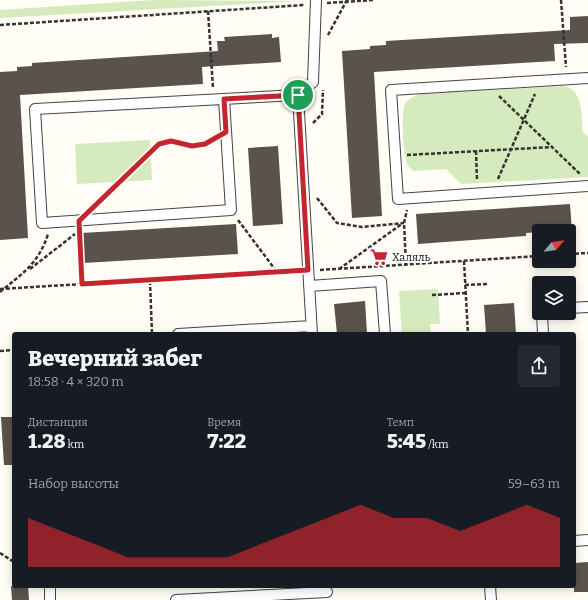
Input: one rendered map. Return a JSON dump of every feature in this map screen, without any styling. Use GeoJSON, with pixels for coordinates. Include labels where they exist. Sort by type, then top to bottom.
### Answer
{"type":"FeatureCollection","features":[{"type":"Feature","properties":{"kind":"lane"},"geometry":{"type":"LineString","coordinates":[[219,99],[226,132],[231,210],[42,223],[35,110],[219,99],[298,95],[312,82],[316,2]]}},
{"type":"Feature","properties":{"kind":"lane"},"geometry":{"type":"LineString","coordinates":[[585,181],[492,192],[398,199],[391,90],[588,78]]}},
{"type":"Feature","properties":{"kind":"lane"},"geometry":{"type":"LineString","coordinates":[[245,332],[312,330],[298,95]]}},
{"type":"Feature","properties":{"kind":"lane"},"geometry":{"type":"LineString","coordinates":[[309,286],[381,282],[385,332]]}},
{"type":"Feature","properties":{"kind":"lane"},"geometry":{"type":"LineString","coordinates":[[576,308],[588,307]]}},
{"type":"Feature","properties":{"kind":"lane"},"geometry":{"type":"LineString","coordinates":[[542,320],[543,332]]}},
{"type":"Feature","properties":{"kind":"lane"},"geometry":{"type":"LineString","coordinates":[[576,541],[588,540]]}},
{"type":"Feature","properties":{"kind":"lane"},"geometry":{"type":"LineString","coordinates":[[50,588],[50,600]]}},
{"type":"Feature","properties":{"kind":"lane"},"geometry":{"type":"LineString","coordinates":[[490,588],[491,600]]}},
{"type":"Feature","properties":{"kind":"lane"},"geometry":{"type":"LineString","coordinates":[[176,600],[327,593]]}},
{"type":"Feature","properties":{"kind":"path"},"geometry":{"type":"LineString","coordinates":[[0,25],[316,2],[373,0]]}},
{"type":"Feature","properties":{"kind":"path"},"geometry":{"type":"LineString","coordinates":[[561,0],[566,79]]}},
{"type":"Feature","properties":{"kind":"path"},"geometry":{"type":"LineString","coordinates":[[328,35],[347,1]]}},
{"type":"Feature","properties":{"kind":"path"},"geometry":{"type":"LineString","coordinates":[[208,11],[219,99]]}},
{"type":"Feature","properties":{"kind":"path"},"geometry":{"type":"LineString","coordinates":[[492,192],[541,81]]}},
{"type":"Feature","properties":{"kind":"path"},"geometry":{"type":"LineString","coordinates":[[487,84],[585,181]]}},
{"type":"Feature","properties":{"kind":"path"},"geometry":{"type":"LineString","coordinates":[[309,128],[322,114],[323,86]]}},
{"type":"Feature","properties":{"kind":"path"},"geometry":{"type":"LineString","coordinates":[[79,221],[159,144],[171,141],[192,146],[205,144],[226,132]]}},
{"type":"Feature","properties":{"kind":"path"},"geometry":{"type":"LineString","coordinates":[[395,156],[552,147]]}},
{"type":"Feature","properties":{"kind":"path"},"geometry":{"type":"LineString","coordinates":[[476,151],[478,193]]}},
{"type":"Feature","properties":{"kind":"path"},"geometry":{"type":"LineString","coordinates":[[312,193],[337,223],[362,227],[404,222]]}},
{"type":"Feature","properties":{"kind":"path"},"geometry":{"type":"LineString","coordinates":[[406,265],[404,222],[410,198]]}},
{"type":"Feature","properties":{"kind":"path"},"geometry":{"type":"LineString","coordinates":[[231,210],[278,272]]}},
{"type":"Feature","properties":{"kind":"path"},"geometry":{"type":"LineString","coordinates":[[339,269],[404,222]]}},
{"type":"Feature","properties":{"kind":"path"},"geometry":{"type":"LineString","coordinates":[[28,270],[44,246],[52,223]]}},
{"type":"Feature","properties":{"kind":"path"},"geometry":{"type":"LineString","coordinates":[[0,292],[80,230],[82,284]]}},
{"type":"Feature","properties":{"kind":"path"},"geometry":{"type":"LineString","coordinates":[[576,254],[588,253]]}},
{"type":"Feature","properties":{"kind":"path"},"geometry":{"type":"LineString","coordinates":[[0,289],[532,256]]}},
{"type":"Feature","properties":{"kind":"path"},"geometry":{"type":"LineString","coordinates":[[464,261],[468,332]]}},
{"type":"Feature","properties":{"kind":"path"},"geometry":{"type":"LineString","coordinates":[[150,281],[152,332]]}},
{"type":"Feature","properties":{"kind":"path"},"geometry":{"type":"LineString","coordinates":[[465,285],[488,284]]}},
{"type":"Feature","properties":{"kind":"path"},"geometry":{"type":"LineString","coordinates":[[432,295],[466,293]]}},
{"type":"Feature","properties":{"kind":"path"},"geometry":{"type":"LineString","coordinates":[[0,351],[12,350]]}},
{"type":"Feature","properties":{"kind":"path"},"geometry":{"type":"LineString","coordinates":[[0,553],[12,561]]}},
{"type":"Feature","properties":{"kind":"green space"},"geometry":{"type":"Polygon","coordinates":[[[153,0],[298,1],[0,18],[0,10],[153,0]]]}},
{"type":"Feature","properties":{"kind":"green space"},"geometry":{"type":"Polygon","coordinates":[[[564,86],[575,93],[580,105],[583,133],[588,136],[588,177],[461,184],[446,169],[414,171],[407,164],[403,142],[403,115],[405,104],[412,98],[421,94],[564,86]]]}},
{"type":"Feature","properties":{"kind":"green space"},"geometry":{"type":"Polygon","coordinates":[[[150,140],[152,180],[77,184],[75,144],[150,140]]]}},
{"type":"Feature","properties":{"kind":"green space"},"geometry":{"type":"Polygon","coordinates":[[[438,289],[440,324],[430,324],[431,332],[402,332],[399,291],[438,289]]]}},
{"type":"Feature","properties":{"kind":"building"},"geometry":{"type":"Polygon","coordinates":[[[588,16],[588,43],[554,44],[555,61],[374,72],[382,216],[352,218],[342,51],[370,49],[370,46],[386,45],[386,41],[570,30],[570,17],[588,16]]]}},
{"type":"Feature","properties":{"kind":"building"},"geometry":{"type":"Polygon","coordinates":[[[272,34],[272,38],[279,37],[281,62],[202,67],[203,84],[20,95],[28,238],[0,240],[0,72],[17,71],[17,67],[32,66],[32,63],[218,51],[217,41],[225,41],[224,37],[272,34]]]}},
{"type":"Feature","properties":{"kind":"building"},"geometry":{"type":"Polygon","coordinates":[[[278,146],[283,224],[253,226],[248,148],[278,146]]]}},
{"type":"Feature","properties":{"kind":"building"},"geometry":{"type":"Polygon","coordinates":[[[570,204],[571,224],[532,224],[532,233],[526,233],[526,236],[418,244],[416,214],[570,204]]]}},
{"type":"Feature","properties":{"kind":"building"},"geometry":{"type":"Polygon","coordinates":[[[236,224],[238,254],[83,263],[81,233],[236,224]]]}},
{"type":"Feature","properties":{"kind":"building"},"geometry":{"type":"Polygon","coordinates":[[[365,301],[367,332],[337,332],[334,304],[365,301]]]}},
{"type":"Feature","properties":{"kind":"building"},"geometry":{"type":"Polygon","coordinates":[[[514,303],[516,332],[486,332],[484,305],[514,303]]]}},
{"type":"Feature","properties":{"kind":"building"},"geometry":{"type":"Polygon","coordinates":[[[1,417],[12,417],[12,465],[4,465],[1,417]]]}},
{"type":"Feature","properties":{"kind":"building"},"geometry":{"type":"Polygon","coordinates":[[[588,562],[588,592],[574,592],[574,588],[576,588],[576,563],[588,562]]]}},
{"type":"Feature","properties":{"kind":"building"},"geometry":{"type":"Polygon","coordinates":[[[11,586],[12,588],[28,588],[29,600],[12,600],[11,586]]]}},
{"type":"Feature","properties":{"kind":"place","name":"Халяль"},"geometry":{"type":"Point","coordinates":[379,257]}},
{"type":"Feature","properties":{"kind":"route"},"geometry":{"type":"LineString","coordinates":[[298,95],[308,270],[150,281],[82,284],[79,221],[159,144],[171,141],[192,146],[205,144],[226,132],[224,99],[298,95]]}}]}
